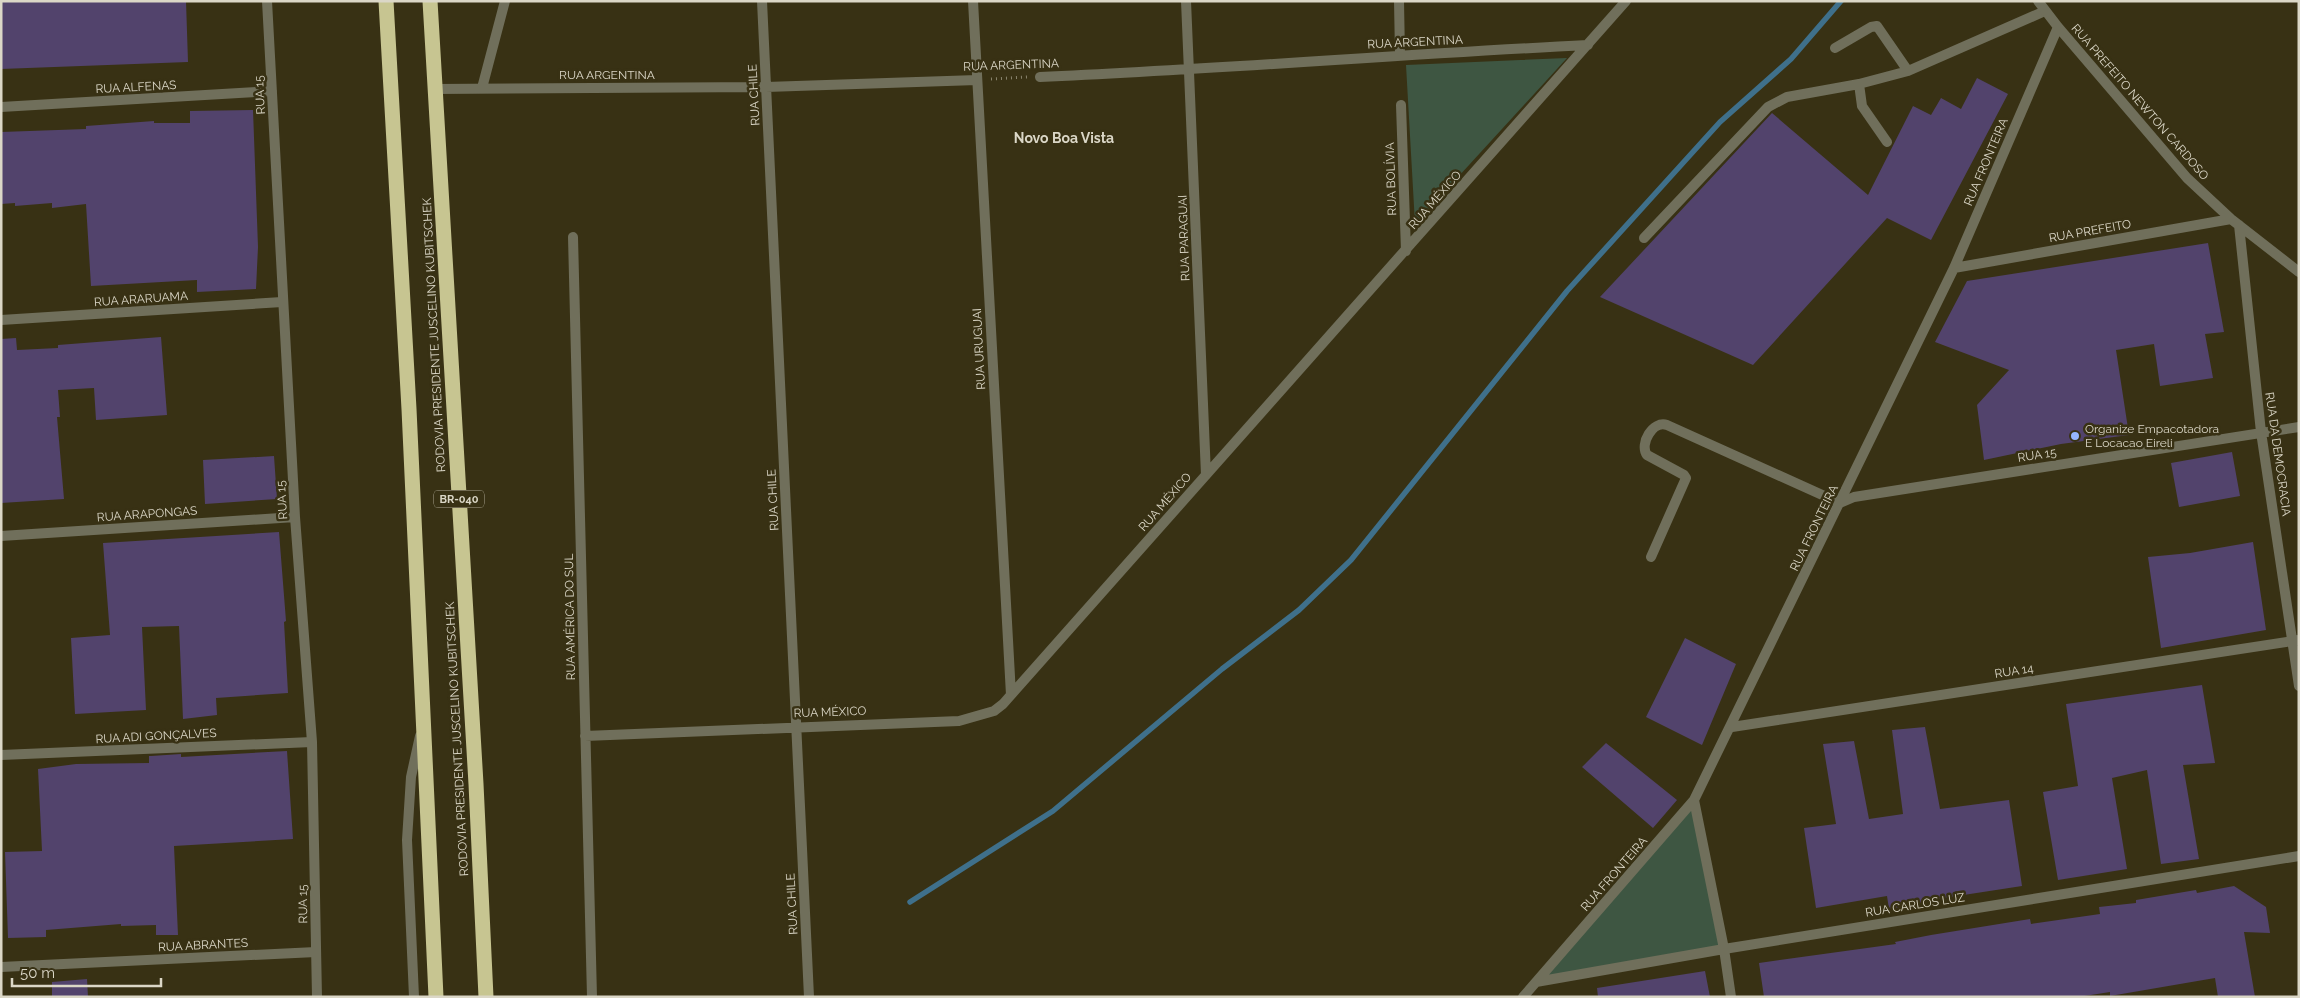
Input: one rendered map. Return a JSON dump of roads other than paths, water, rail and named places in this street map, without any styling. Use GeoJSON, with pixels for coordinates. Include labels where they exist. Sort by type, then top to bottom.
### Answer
{"type":"FeatureCollection","features":[{"type":"Feature","properties":{"kind":"highway"},"geometry":{"type":"LineString","coordinates":[[386,1],[409,409],[436,997]]}},
{"type":"Feature","properties":{"kind":"highway","name":"RODOVIA PRESIDENTE JUSCELINO KUBITSCHEK"},"geometry":{"type":"LineString","coordinates":[[430,1],[476,784],[486,997]]}},
{"type":"Feature","properties":{"kind":"street","name":"RUA 15"},"geometry":{"type":"LineString","coordinates":[[267,1],[295,517],[312,742],[317,997]]}},
{"type":"Feature","properties":{"kind":"street"},"geometry":{"type":"LineString","coordinates":[[482,88],[505,1]]}},
{"type":"Feature","properties":{"kind":"street","name":"RUA CHILE"},"geometry":{"type":"LineString","coordinates":[[762,1],[810,997]]}},
{"type":"Feature","properties":{"kind":"street","name":"RUA URUGUAI"},"geometry":{"type":"LineString","coordinates":[[973,1],[1011,695]]}},
{"type":"Feature","properties":{"kind":"street","name":"RUA PARAGUAI"},"geometry":{"type":"LineString","coordinates":[[1186,1],[1206,475]]}},
{"type":"Feature","properties":{"kind":"street"},"geometry":{"type":"LineString","coordinates":[[1399,1],[1400,55]]}},
{"type":"Feature","properties":{"kind":"street","name":"RUA MÉXICO"},"geometry":{"type":"LineString","coordinates":[[585,736],[796,726],[960,721],[994,712],[1406,251],[1626,1]]}},
{"type":"Feature","properties":{"kind":"street","name":"RUA PREFEITO NEWTON CARDOSO"},"geometry":{"type":"LineString","coordinates":[[2038,1],[2058,27],[2188,178],[2235,222],[2299,272]]}},
{"type":"Feature","properties":{"kind":"street"},"geometry":{"type":"LineString","coordinates":[[1644,238],[1768,107],[1787,97],[1859,84],[1908,71],[2045,11]]}},
{"type":"Feature","properties":{"kind":"street"},"geometry":{"type":"LineString","coordinates":[[1835,48],[1871,27],[1877,26],[1908,71]]}},
{"type":"Feature","properties":{"kind":"street","name":"RUA FRONTEIRA"},"geometry":{"type":"LineString","coordinates":[[1523,997],[1694,800],[1732,727],[1954,268],[2058,27]]}},
{"type":"Feature","properties":{"kind":"street","name":"RUA ARGENTINA"},"geometry":{"type":"LineString","coordinates":[[1040,77],[1189,70],[1400,55],[1588,45]]}},
{"type":"Feature","properties":{"kind":"street","name":"RUA ARGENTINA"},"geometry":{"type":"LineString","coordinates":[[434,89],[766,87],[977,80]]}},
{"type":"Feature","properties":{"kind":"street"},"geometry":{"type":"LineString","coordinates":[[1859,84],[1862,106],[1887,142]]}},
{"type":"Feature","properties":{"kind":"street","name":"RUA ALFENAS"},"geometry":{"type":"LineString","coordinates":[[1,107],[272,92]]}},
{"type":"Feature","properties":{"kind":"street","name":"RUA BOLÍVIA"},"geometry":{"type":"LineString","coordinates":[[1401,105],[1406,251]]}},
{"type":"Feature","properties":{"kind":"street","name":"RUA PREFEITO"},"geometry":{"type":"LineString","coordinates":[[1954,268],[2235,222]]}},
{"type":"Feature","properties":{"kind":"street","name":"RUA DA DEMOCRACIA"},"geometry":{"type":"LineString","coordinates":[[2235,222],[2261,432],[2295,641],[2299,686]]}},
{"type":"Feature","properties":{"kind":"street","name":"RUA AMÉRICA DO SUL"},"geometry":{"type":"LineString","coordinates":[[573,237],[592,997]]}},
{"type":"Feature","properties":{"kind":"street","name":"RUA ARARUAMA"},"geometry":{"type":"LineString","coordinates":[[1,320],[282,302]]}},
{"type":"Feature","properties":{"kind":"street"},"geometry":{"type":"LineString","coordinates":[[1651,558],[1686,478],[1684,475],[1647,455],[1644,451],[1644,446],[1653,427],[1658,424],[1667,425],[1840,503]]}},
{"type":"Feature","properties":{"kind":"street","name":"RUA 15"},"geometry":{"type":"LineString","coordinates":[[1840,503],[1854,497],[2299,427]]}},
{"type":"Feature","properties":{"kind":"street","name":"RUA ARAPONGAS"},"geometry":{"type":"LineString","coordinates":[[1,536],[295,517]]}},
{"type":"Feature","properties":{"kind":"street","name":"RUA 14"},"geometry":{"type":"LineString","coordinates":[[1732,727],[2295,641]]}},
{"type":"Feature","properties":{"kind":"street"},"geometry":{"type":"LineString","coordinates":[[414,997],[407,840],[412,777],[423,721]]}},
{"type":"Feature","properties":{"kind":"street","name":"RUA ADI GONÇALVES"},"geometry":{"type":"LineString","coordinates":[[1,755],[312,742]]}},
{"type":"Feature","properties":{"kind":"street"},"geometry":{"type":"LineString","coordinates":[[1694,800],[1724,949],[1731,997]]}},
{"type":"Feature","properties":{"kind":"street","name":"RUA CARLOS LUZ"},"geometry":{"type":"LineString","coordinates":[[1536,982],[1724,949],[2299,856]]}},
{"type":"Feature","properties":{"kind":"street","name":"RUA ABRANTES"},"geometry":{"type":"LineString","coordinates":[[1,967],[316,952]]}},
{"type":"Feature","properties":{"kind":"waterway"},"geometry":{"type":"LineString","coordinates":[[910,902],[1053,811],[1222,669],[1299,610],[1351,560],[1567,291],[1720,122],[1791,59],[1841,1]]}},
{"type":"Feature","properties":{"kind":"place","name":"Organize Empacotadora E Locacao Eireli"},"geometry":{"type":"Point","coordinates":[2075,436]}},
{"type":"Feature","properties":{"kind":"district","name":"Novo Boa Vista"},"geometry":{"type":"Point","coordinates":[1064,138]}}]}
